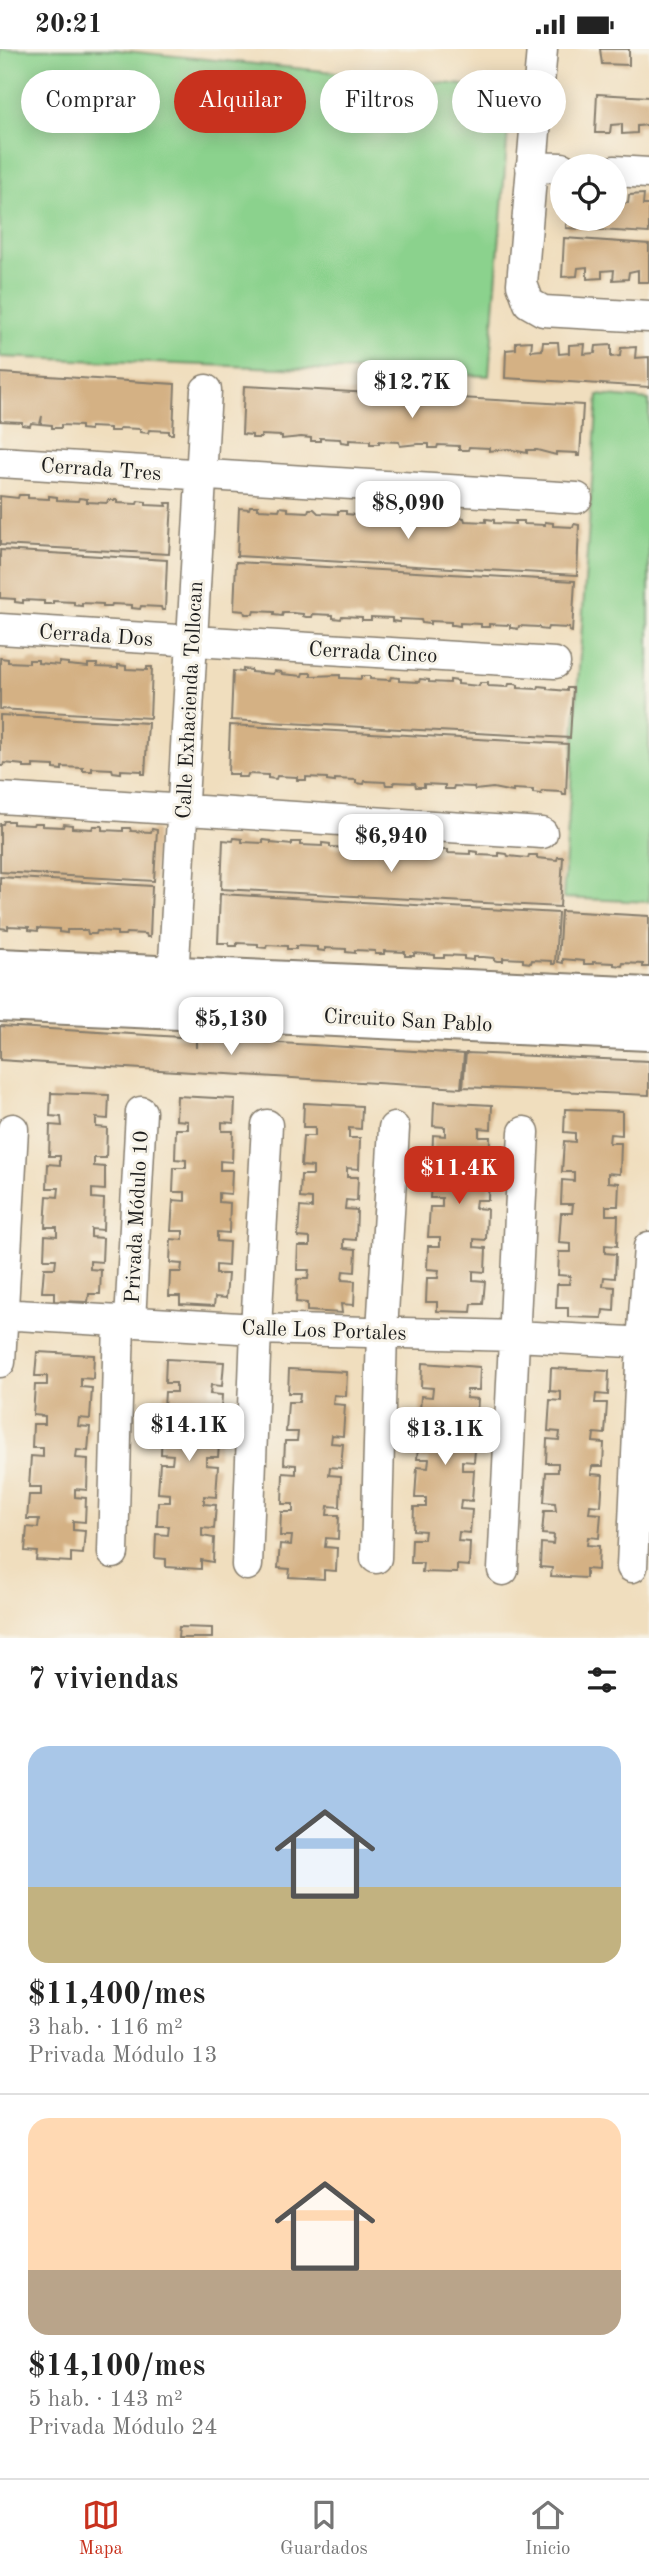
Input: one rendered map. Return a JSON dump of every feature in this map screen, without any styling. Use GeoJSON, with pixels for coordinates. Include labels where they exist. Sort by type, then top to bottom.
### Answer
{"type":"FeatureCollection","features":[{"type":"Feature","properties":{"kind":"street"},"geometry":{"type":"LineString","coordinates":[[542,49],[522,284],[528,303],[543,311],[649,317]]}},
{"type":"Feature","properties":{"kind":"street"},"geometry":{"type":"LineString","coordinates":[[531,167],[550,168]]}},
{"type":"Feature","properties":{"kind":"street"},"geometry":{"type":"LineString","coordinates":[[627,172],[649,173]]}},
{"type":"Feature","properties":{"kind":"street","name":"Calle Exhacienda Tollocan"},"geometry":{"type":"LineString","coordinates":[[172,993],[206,390]]}},
{"type":"Feature","properties":{"kind":"street","name":"Cerrada Tres"},"geometry":{"type":"LineString","coordinates":[[0,462],[578,498]]}},
{"type":"Feature","properties":{"kind":"street","name":"Cerrada Dos"},"geometry":{"type":"LineString","coordinates":[[0,629],[192,641]]}},
{"type":"Feature","properties":{"kind":"street","name":"Cerrada Cinco"},"geometry":{"type":"LineString","coordinates":[[192,641],[555,663]]}},
{"type":"Feature","properties":{"kind":"street"},"geometry":{"type":"LineString","coordinates":[[0,798],[542,833]]}},
{"type":"Feature","properties":{"kind":"street","name":"Circuito San Pablo"},"geometry":{"type":"LineString","coordinates":[[0,968],[172,993],[649,1031]]}},
{"type":"Feature","properties":{"kind":"street","name":"Circuito San Pablo"},"geometry":{"type":"LineString","coordinates":[[0,1002],[172,993],[649,997]]}},
{"type":"Feature","properties":{"kind":"street","name":"Privada Módulo 10"},"geometry":{"type":"LineString","coordinates":[[113,1553],[125,1322],[141,1112]]}},
{"type":"Feature","properties":{"kind":"street"},"geometry":{"type":"LineString","coordinates":[[247,1565],[267,1125]]}},
{"type":"Feature","properties":{"kind":"street"},"geometry":{"type":"LineString","coordinates":[[376,1558],[382,1331],[394,1128]]}},
{"type":"Feature","properties":{"kind":"street"},"geometry":{"type":"LineString","coordinates":[[0,1362],[13,1129]]}},
{"type":"Feature","properties":{"kind":"street"},"geometry":{"type":"LineString","coordinates":[[503,1570],[524,1132]]}},
{"type":"Feature","properties":{"kind":"street"},"geometry":{"type":"LineString","coordinates":[[632,1567],[649,1247]]}},
{"type":"Feature","properties":{"kind":"street","name":"Calle Los Portales"},"geometry":{"type":"LineString","coordinates":[[1,1314],[256,1329],[382,1331],[645,1343]]}},
{"type":"Feature","properties":{"kind":"green space"},"geometry":{"type":"Polygon","coordinates":[[[0,49],[106,49],[320,71],[320,133],[438,133],[438,83],[452,84],[452,133],[508,133],[489,376],[0,357],[0,49]]]}},
{"type":"Feature","properties":{"kind":"green space"},"geometry":{"type":"Polygon","coordinates":[[[598,395],[649,400],[649,902],[563,898],[598,395]]]}},
{"type":"Feature","properties":{"kind":"building"},"geometry":{"type":"Polygon","coordinates":[[[600,49],[629,49],[629,65],[602,64],[600,49]]]}},
{"type":"Feature","properties":{"kind":"building"},"geometry":{"type":"Polygon","coordinates":[[[597,94],[649,97],[649,125],[637,126],[637,133],[622,134],[622,124],[611,125],[610,133],[595,133],[597,94]]]}},
{"type":"Feature","properties":{"kind":"building"},"geometry":{"type":"Polygon","coordinates":[[[644,194],[643,205],[649,205],[649,233],[616,231],[627,231],[629,195],[644,194]]]}},
{"type":"Feature","properties":{"kind":"building"},"geometry":{"type":"Polygon","coordinates":[[[564,238],[649,244],[649,282],[638,282],[638,270],[629,272],[628,279],[613,280],[614,270],[602,271],[602,278],[587,279],[587,267],[578,268],[577,276],[562,277],[564,238]]]}},
{"type":"Feature","properties":{"kind":"building"},"geometry":{"type":"Polygon","coordinates":[[[532,341],[531,351],[542,350],[543,342],[558,342],[559,354],[569,353],[569,345],[585,344],[584,354],[595,353],[596,346],[611,345],[611,357],[620,356],[621,348],[636,347],[635,358],[649,357],[649,387],[505,378],[506,350],[516,349],[516,342],[532,341]]]}},
{"type":"Feature","properties":{"kind":"building"},"geometry":{"type":"Polygon","coordinates":[[[0,373],[175,384],[173,434],[169,434],[169,431],[149,430],[148,433],[140,432],[140,429],[120,428],[119,431],[110,431],[110,428],[90,427],[90,430],[81,429],[81,426],[61,425],[61,428],[52,428],[52,425],[41,424],[42,416],[40,424],[31,423],[30,426],[22,425],[22,422],[0,421],[0,373]]]}},
{"type":"Feature","properties":{"kind":"building"},"geometry":{"type":"Polygon","coordinates":[[[244,386],[583,405],[580,456],[577,456],[577,453],[556,452],[556,455],[537,450],[527,450],[527,453],[469,447],[468,450],[459,450],[459,446],[438,445],[437,448],[429,448],[429,444],[400,446],[399,442],[379,441],[379,444],[370,444],[370,441],[349,440],[349,443],[341,442],[340,439],[320,438],[320,441],[311,441],[311,438],[282,439],[282,436],[261,435],[261,438],[252,438],[252,435],[242,434],[244,386]]]}},
{"type":"Feature","properties":{"kind":"building"},"geometry":{"type":"Polygon","coordinates":[[[19,495],[28,495],[28,498],[57,497],[57,500],[78,501],[79,498],[87,499],[87,502],[107,503],[108,500],[117,500],[117,503],[137,504],[138,501],[146,502],[146,505],[167,506],[166,503],[172,503],[169,554],[0,545],[0,496],[18,498],[19,495]]]}},
{"type":"Feature","properties":{"kind":"building"},"geometry":{"type":"Polygon","coordinates":[[[250,506],[258,506],[258,509],[279,510],[280,507],[288,508],[288,511],[308,512],[309,509],[314,509],[318,513],[338,514],[338,511],[346,511],[346,514],[367,516],[367,513],[376,513],[376,516],[386,517],[397,517],[397,514],[405,515],[406,518],[426,519],[426,516],[435,516],[435,519],[456,520],[456,517],[464,518],[465,521],[486,522],[486,519],[494,520],[494,523],[515,524],[515,521],[524,521],[524,524],[545,525],[545,522],[553,523],[553,526],[579,525],[577,575],[237,556],[239,508],[249,509],[250,506]]]}},
{"type":"Feature","properties":{"kind":"building"},"geometry":{"type":"Polygon","coordinates":[[[0,550],[167,560],[165,610],[161,607],[141,606],[140,609],[132,608],[132,605],[112,604],[111,607],[103,607],[103,604],[82,603],[82,606],[74,605],[74,602],[53,601],[53,604],[44,604],[44,601],[23,600],[23,603],[15,602],[15,599],[0,598],[0,550]]]}},
{"type":"Feature","properties":{"kind":"building"},"geometry":{"type":"Polygon","coordinates":[[[236,562],[575,581],[572,632],[569,628],[548,627],[547,630],[519,626],[518,629],[510,628],[510,625],[489,624],[489,627],[481,627],[481,624],[460,623],[460,626],[451,625],[451,622],[422,623],[421,620],[400,619],[400,622],[392,621],[392,618],[371,617],[371,620],[362,620],[362,617],[342,616],[341,619],[333,618],[333,615],[313,614],[312,617],[306,617],[303,614],[283,613],[282,616],[274,615],[274,612],[254,611],[253,614],[245,614],[244,611],[234,610],[236,562]]]}},
{"type":"Feature","properties":{"kind":"building"},"geometry":{"type":"Polygon","coordinates":[[[0,658],[8,659],[8,662],[29,663],[29,660],[38,660],[38,663],[59,665],[59,662],[88,667],[88,664],[97,664],[97,667],[118,668],[118,665],[126,666],[126,669],[147,670],[147,667],[152,667],[150,718],[0,709],[0,658]]]}},
{"type":"Feature","properties":{"kind":"building"},"geometry":{"type":"Polygon","coordinates":[[[243,669],[302,676],[303,673],[311,673],[311,676],[340,675],[340,678],[361,679],[361,676],[370,676],[370,679],[390,680],[391,677],[399,678],[399,681],[419,682],[420,679],[450,683],[450,680],[458,681],[458,684],[479,686],[480,683],[488,683],[488,686],[508,687],[509,684],[515,684],[518,688],[538,689],[539,686],[567,691],[567,688],[573,688],[570,738],[231,720],[233,671],[243,672],[243,669]]]}},
{"type":"Feature","properties":{"kind":"building"},"geometry":{"type":"Polygon","coordinates":[[[0,715],[148,723],[145,774],[142,774],[142,771],[121,770],[121,773],[113,772],[112,769],[92,768],[92,771],[83,771],[83,768],[62,767],[62,770],[54,769],[54,766],[33,765],[33,768],[24,768],[24,765],[4,763],[0,766],[0,715]]]}},
{"type":"Feature","properties":{"kind":"building"},"geometry":{"type":"Polygon","coordinates":[[[230,725],[568,744],[566,795],[562,792],[542,791],[541,794],[533,793],[533,790],[513,789],[513,792],[454,786],[453,789],[445,789],[445,785],[424,784],[424,787],[416,787],[415,783],[394,782],[393,785],[386,785],[385,782],[365,781],[364,784],[356,783],[356,780],[335,779],[335,782],[327,781],[327,778],[306,777],[306,780],[297,780],[297,777],[277,776],[276,779],[268,778],[268,775],[248,774],[247,777],[238,777],[238,774],[228,774],[230,725]]]}},
{"type":"Feature","properties":{"kind":"building"},"geometry":{"type":"Polygon","coordinates":[[[13,821],[13,824],[42,823],[42,826],[63,827],[64,824],[72,825],[72,828],[92,829],[93,826],[102,826],[102,830],[157,830],[154,881],[0,872],[0,824],[13,821]]]}},
{"type":"Feature","properties":{"kind":"building"},"geometry":{"type":"Polygon","coordinates":[[[234,838],[242,839],[242,842],[263,843],[263,840],[292,845],[292,842],[301,842],[301,845],[322,846],[322,843],[330,844],[330,847],[351,848],[351,845],[360,845],[360,848],[381,849],[381,846],[389,847],[389,850],[410,851],[410,848],[439,853],[440,850],[448,850],[448,853],[470,854],[470,851],[478,852],[478,855],[499,856],[499,853],[528,858],[529,855],[537,855],[537,858],[557,860],[558,857],[563,857],[560,907],[221,889],[223,840],[233,841],[234,838]]]}},
{"type":"Feature","properties":{"kind":"building"},"geometry":{"type":"Polygon","coordinates":[[[0,877],[152,886],[150,937],[146,934],[117,935],[117,932],[97,931],[96,934],[88,934],[87,930],[67,930],[67,933],[59,932],[59,929],[38,928],[38,931],[29,930],[29,927],[0,928],[0,877]]]}},
{"type":"Feature","properties":{"kind":"building"},"geometry":{"type":"Polygon","coordinates":[[[220,894],[558,913],[555,964],[552,964],[552,961],[532,960],[531,963],[523,962],[523,959],[503,958],[503,961],[497,961],[483,957],[473,957],[473,960],[464,959],[464,956],[444,955],[444,958],[435,958],[435,955],[414,953],[414,956],[405,956],[405,952],[384,951],[384,954],[375,954],[375,951],[355,950],[355,953],[346,952],[346,949],[325,948],[325,951],[317,950],[317,947],[296,946],[296,949],[287,949],[287,946],[267,945],[266,948],[258,947],[258,944],[237,943],[237,946],[229,946],[228,943],[218,943],[220,894]]]}},
{"type":"Feature","properties":{"kind":"building"},"geometry":{"type":"Polygon","coordinates":[[[561,911],[649,916],[649,967],[623,963],[622,966],[614,963],[584,964],[584,961],[563,959],[563,963],[558,962],[561,911]]]}},
{"type":"Feature","properties":{"kind":"building"},"geometry":{"type":"Polygon","coordinates":[[[0,1026],[196,1038],[196,1048],[197,1038],[464,1054],[461,1088],[0,1060],[0,1026]]]}},
{"type":"Feature","properties":{"kind":"building"},"geometry":{"type":"Polygon","coordinates":[[[466,1053],[649,1061],[649,1095],[463,1087],[466,1053]]]}},
{"type":"Feature","properties":{"kind":"building"},"geometry":{"type":"Polygon","coordinates":[[[51,1093],[109,1095],[108,1119],[96,1118],[96,1127],[107,1128],[106,1158],[94,1158],[94,1166],[105,1167],[105,1190],[92,1189],[92,1198],[104,1199],[103,1230],[91,1229],[91,1237],[103,1238],[102,1262],[90,1261],[90,1269],[101,1270],[100,1294],[89,1294],[88,1302],[54,1301],[54,1292],[42,1292],[44,1268],[55,1268],[56,1259],[44,1259],[45,1235],[57,1236],[57,1227],[45,1227],[47,1196],[58,1197],[59,1188],[47,1188],[48,1164],[60,1165],[60,1156],[49,1156],[50,1125],[62,1126],[61,1117],[50,1116],[51,1093]]]}},
{"type":"Feature","properties":{"kind":"building"},"geometry":{"type":"Polygon","coordinates":[[[177,1096],[235,1099],[234,1123],[222,1122],[222,1131],[233,1131],[232,1162],[220,1161],[220,1170],[232,1170],[231,1194],[219,1193],[219,1202],[230,1203],[229,1233],[217,1232],[217,1241],[229,1242],[228,1266],[216,1265],[216,1274],[228,1274],[226,1298],[215,1297],[214,1306],[180,1304],[180,1296],[169,1296],[170,1272],[181,1272],[182,1264],[170,1263],[171,1239],[183,1240],[183,1231],[171,1231],[173,1200],[185,1201],[185,1192],[173,1192],[174,1168],[186,1168],[186,1160],[175,1159],[176,1129],[188,1129],[188,1121],[176,1120],[177,1096]]]}},
{"type":"Feature","properties":{"kind":"building"},"geometry":{"type":"Polygon","coordinates":[[[434,1102],[492,1105],[491,1129],[479,1128],[479,1137],[490,1137],[489,1168],[477,1167],[477,1176],[489,1177],[488,1200],[476,1200],[475,1208],[487,1209],[486,1240],[474,1239],[474,1247],[486,1248],[485,1272],[473,1271],[473,1280],[485,1281],[483,1304],[472,1304],[471,1312],[437,1311],[437,1302],[426,1302],[427,1278],[438,1278],[439,1270],[427,1269],[428,1246],[440,1246],[440,1237],[428,1237],[430,1207],[442,1207],[442,1198],[430,1198],[432,1174],[443,1174],[443,1166],[432,1166],[433,1135],[445,1136],[445,1127],[433,1126],[434,1102]]]}},
{"type":"Feature","properties":{"kind":"building"},"geometry":{"type":"Polygon","coordinates":[[[304,1103],[362,1106],[361,1129],[349,1128],[349,1138],[360,1138],[359,1169],[347,1168],[347,1177],[358,1177],[357,1201],[346,1200],[345,1209],[357,1210],[356,1240],[344,1239],[344,1248],[356,1249],[355,1272],[343,1271],[342,1280],[355,1281],[354,1305],[341,1304],[342,1313],[307,1311],[307,1303],[296,1302],[297,1279],[308,1279],[309,1270],[297,1270],[298,1246],[310,1246],[310,1238],[298,1237],[300,1207],[312,1208],[312,1199],[300,1198],[301,1175],[313,1175],[313,1167],[301,1166],[303,1136],[315,1136],[315,1127],[303,1127],[304,1103]]]}},
{"type":"Feature","properties":{"kind":"building"},"geometry":{"type":"Polygon","coordinates":[[[565,1109],[622,1111],[622,1135],[610,1134],[609,1143],[621,1143],[620,1174],[608,1173],[608,1182],[619,1183],[618,1206],[606,1206],[606,1215],[618,1215],[617,1246],[605,1245],[605,1253],[616,1254],[615,1278],[604,1277],[603,1286],[615,1287],[614,1311],[603,1310],[602,1318],[568,1317],[568,1308],[556,1308],[557,1284],[569,1284],[570,1276],[558,1275],[559,1252],[571,1252],[571,1244],[559,1243],[561,1213],[572,1213],[573,1204],[561,1204],[562,1180],[574,1181],[574,1172],[562,1172],[564,1141],[575,1142],[575,1133],[564,1132],[565,1109]]]}},
{"type":"Feature","properties":{"kind":"building"},"geometry":{"type":"Polygon","coordinates":[[[37,1352],[94,1355],[93,1379],[81,1378],[81,1387],[92,1388],[90,1419],[79,1418],[78,1426],[90,1427],[88,1451],[77,1450],[76,1458],[88,1459],[87,1490],[75,1489],[75,1497],[86,1498],[85,1522],[73,1521],[73,1530],[85,1531],[83,1554],[71,1553],[71,1562],[36,1560],[37,1552],[25,1551],[27,1527],[38,1528],[39,1519],[27,1519],[29,1495],[41,1495],[41,1487],[29,1487],[31,1456],[43,1457],[43,1448],[32,1448],[33,1424],[45,1424],[45,1416],[33,1415],[35,1385],[47,1385],[47,1376],[35,1376],[37,1352]]]}},
{"type":"Feature","properties":{"kind":"building"},"geometry":{"type":"Polygon","coordinates":[[[166,1359],[224,1362],[222,1386],[211,1385],[210,1394],[222,1395],[220,1425],[208,1424],[208,1433],[220,1434],[218,1457],[206,1457],[206,1465],[218,1466],[216,1497],[204,1496],[204,1504],[216,1505],[214,1529],[202,1528],[202,1536],[214,1538],[213,1562],[201,1560],[201,1569],[166,1567],[166,1559],[155,1558],[156,1534],[168,1535],[169,1526],[157,1526],[158,1502],[170,1502],[170,1494],[158,1493],[160,1463],[172,1463],[173,1455],[161,1454],[162,1430],[174,1431],[175,1423],[163,1422],[165,1392],[176,1392],[176,1383],[165,1383],[166,1359]]]}},
{"type":"Feature","properties":{"kind":"building"},"geometry":{"type":"Polygon","coordinates":[[[422,1363],[480,1367],[479,1390],[467,1390],[466,1398],[478,1399],[476,1430],[464,1429],[464,1437],[476,1438],[474,1462],[462,1461],[462,1470],[474,1470],[472,1501],[461,1500],[460,1509],[472,1510],[470,1533],[459,1532],[458,1541],[470,1542],[469,1566],[457,1565],[457,1573],[422,1572],[423,1563],[411,1563],[412,1539],[424,1539],[425,1531],[413,1530],[414,1507],[426,1507],[426,1498],[415,1498],[417,1467],[428,1468],[429,1459],[417,1459],[419,1435],[430,1435],[431,1427],[419,1427],[421,1396],[432,1397],[433,1388],[421,1387],[422,1363]]]}},
{"type":"Feature","properties":{"kind":"building"},"geometry":{"type":"Polygon","coordinates":[[[551,1368],[609,1371],[608,1395],[596,1394],[595,1403],[607,1403],[605,1434],[594,1433],[593,1442],[604,1443],[603,1466],[592,1466],[591,1474],[603,1475],[601,1506],[590,1505],[589,1513],[601,1514],[599,1538],[588,1537],[587,1545],[599,1546],[598,1570],[586,1569],[586,1578],[551,1576],[552,1568],[540,1567],[541,1543],[553,1544],[554,1535],[542,1534],[544,1511],[556,1511],[555,1503],[544,1502],[546,1472],[558,1472],[558,1463],[546,1463],[547,1439],[559,1440],[560,1432],[548,1431],[550,1400],[561,1401],[561,1392],[550,1391],[551,1368]]]}},
{"type":"Feature","properties":{"kind":"building"},"geometry":{"type":"Polygon","coordinates":[[[289,1369],[347,1372],[346,1396],[334,1395],[333,1404],[345,1405],[343,1436],[332,1435],[331,1443],[343,1444],[341,1468],[330,1467],[329,1475],[341,1476],[340,1507],[328,1506],[327,1515],[339,1515],[338,1539],[326,1538],[325,1547],[337,1548],[336,1571],[324,1570],[324,1579],[289,1577],[290,1569],[278,1568],[280,1544],[291,1545],[292,1536],[280,1536],[281,1512],[293,1512],[293,1504],[282,1504],[283,1473],[296,1474],[296,1465],[284,1464],[285,1441],[297,1441],[298,1432],[286,1432],[288,1402],[299,1402],[300,1393],[288,1393],[289,1369]]]}},
{"type":"Feature","properties":{"kind":"building"},"geometry":{"type":"Polygon","coordinates":[[[179,1627],[212,1628],[212,1638],[178,1638],[179,1627]]]}}]}
